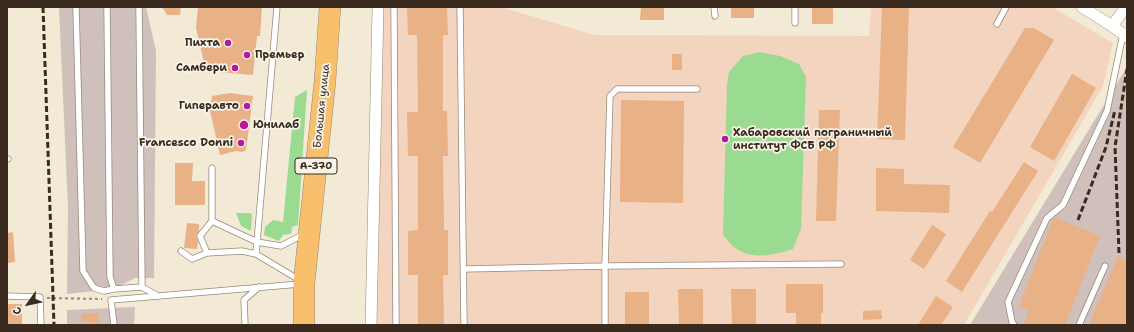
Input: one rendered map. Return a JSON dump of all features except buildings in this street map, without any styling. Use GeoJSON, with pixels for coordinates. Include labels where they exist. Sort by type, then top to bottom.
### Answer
{"type":"FeatureCollection","features":[{"type":"Feature","properties":{"kind":"highway","name":"Большая улица"},"geometry":{"type":"LineString","coordinates":[[304,325],[304,283],[325,80],[330,7]]}},
{"type":"Feature","properties":{"kind":"street"},"geometry":{"type":"LineString","coordinates":[[371,325],[378,7]]}},
{"type":"Feature","properties":{"kind":"street"},"geometry":{"type":"LineString","coordinates":[[1082,7],[1125,35]]}},
{"type":"Feature","properties":{"kind":"street"},"geometry":{"type":"LineString","coordinates":[[1112,26],[1126,7]]}},
{"type":"Feature","properties":{"kind":"lane"},"geometry":{"type":"LineString","coordinates":[[76,7],[83,271],[94,288],[104,291],[142,287],[158,296]]}},
{"type":"Feature","properties":{"kind":"lane"},"geometry":{"type":"LineString","coordinates":[[107,7],[110,277],[114,289]]}},
{"type":"Feature","properties":{"kind":"lane"},"geometry":{"type":"LineString","coordinates":[[139,7],[142,287]]}},
{"type":"Feature","properties":{"kind":"lane"},"geometry":{"type":"LineString","coordinates":[[256,254],[277,7]]}},
{"type":"Feature","properties":{"kind":"lane"},"geometry":{"type":"LineString","coordinates":[[394,7],[396,325]]}},
{"type":"Feature","properties":{"kind":"lane"},"geometry":{"type":"LineString","coordinates":[[460,7],[464,325]]}},
{"type":"Feature","properties":{"kind":"lane"},"geometry":{"type":"LineString","coordinates":[[714,7],[715,16]]}},
{"type":"Feature","properties":{"kind":"lane"},"geometry":{"type":"LineString","coordinates":[[795,7],[795,23]]}},
{"type":"Feature","properties":{"kind":"lane"},"geometry":{"type":"LineString","coordinates":[[997,24],[1006,7]]}},
{"type":"Feature","properties":{"kind":"lane"},"geometry":{"type":"LineString","coordinates":[[1014,325],[1008,302],[1047,218],[1063,205],[1107,112],[1125,35]]}},
{"type":"Feature","properties":{"kind":"lane"},"geometry":{"type":"LineString","coordinates":[[605,325],[605,266],[610,96],[617,89],[697,89]]}},
{"type":"Feature","properties":{"kind":"lane"},"geometry":{"type":"LineString","coordinates":[[207,254],[200,236],[212,221],[212,168]]}},
{"type":"Feature","properties":{"kind":"lane"},"geometry":{"type":"LineString","coordinates":[[212,221],[256,242],[281,246],[310,231]]}},
{"type":"Feature","properties":{"kind":"lane"},"geometry":{"type":"LineString","coordinates":[[182,251],[192,259],[207,254],[242,251],[256,254],[304,283]]}},
{"type":"Feature","properties":{"kind":"lane"},"geometry":{"type":"LineString","coordinates":[[464,269],[841,264]]}},
{"type":"Feature","properties":{"kind":"lane"},"geometry":{"type":"LineString","coordinates":[[1079,325],[1105,266]]}},
{"type":"Feature","properties":{"kind":"lane"},"geometry":{"type":"LineString","coordinates":[[114,325],[111,300],[304,283]]}},
{"type":"Feature","properties":{"kind":"lane"},"geometry":{"type":"LineString","coordinates":[[245,325],[244,300],[259,287]]}},
{"type":"Feature","properties":{"kind":"lane"},"geometry":{"type":"LineString","coordinates":[[7,296],[40,297],[41,325]]}},
{"type":"Feature","properties":{"kind":"path"},"geometry":{"type":"LineString","coordinates":[[40,297],[111,300]]}},
{"type":"Feature","properties":{"kind":"shaded area"},"geometry":{"type":"Polygon","coordinates":[[[59,7],[146,7],[156,51],[154,278],[135,278],[114,289],[67,294],[68,208],[59,7]]]}},
{"type":"Feature","properties":{"kind":"shaded area","name":"Хабаровский пограничный институт ФСБ РФ"},"geometry":{"type":"Polygon","coordinates":[[[382,7],[501,7],[594,35],[869,36],[871,7],[1052,7],[1113,43],[1103,86],[964,325],[376,325],[382,7]]]}},
{"type":"Feature","properties":{"kind":"shaded area"},"geometry":{"type":"Polygon","coordinates":[[[1127,67],[1127,325],[970,325],[1127,67]]]}},
{"type":"Feature","properties":{"kind":"shaded area"},"geometry":{"type":"Polygon","coordinates":[[[135,307],[134,325],[67,325],[67,310],[135,307]]]}},
{"type":"Feature","properties":{"kind":"green space"},"geometry":{"type":"Polygon","coordinates":[[[760,52],[780,56],[799,64],[806,77],[801,229],[793,249],[763,256],[748,254],[741,251],[733,246],[723,235],[727,85],[729,72],[743,56],[760,52]]]}},
{"type":"Feature","properties":{"kind":"green space"},"geometry":{"type":"Polygon","coordinates":[[[307,90],[298,225],[292,227],[291,234],[283,235],[279,241],[264,235],[265,227],[273,220],[283,222],[295,97],[307,90]]]}},
{"type":"Feature","properties":{"kind":"green space"},"geometry":{"type":"Polygon","coordinates":[[[236,213],[252,214],[251,231],[241,226],[236,213]]]}},
{"type":"Feature","properties":{"kind":"railway"},"geometry":{"type":"LineString","coordinates":[[43,7],[54,325]]}},
{"type":"Feature","properties":{"kind":"railway"},"geometry":{"type":"LineString","coordinates":[[1119,253],[1115,147],[1127,69]]}},
{"type":"Feature","properties":{"kind":"railway"},"geometry":{"type":"LineString","coordinates":[[1078,220],[1106,147],[1115,110]]}},
{"type":"Feature","properties":{"kind":"place","name":"Пихта"},"geometry":{"type":"Point","coordinates":[228,43]}},
{"type":"Feature","properties":{"kind":"place","name":"Премьер"},"geometry":{"type":"Point","coordinates":[247,55]}},
{"type":"Feature","properties":{"kind":"place","name":"Самбери"},"geometry":{"type":"Point","coordinates":[235,68]}},
{"type":"Feature","properties":{"kind":"place","name":"Гиперавто"},"geometry":{"type":"Point","coordinates":[247,106]}},
{"type":"Feature","properties":{"kind":"place","name":"Юнилаб"},"geometry":{"type":"Point","coordinates":[244,125]}},
{"type":"Feature","properties":{"kind":"place","name":"Хабаровский пограничный институт ФСБ РФ"},"geometry":{"type":"Point","coordinates":[725,139]}},
{"type":"Feature","properties":{"kind":"place","name":"Francesco Donni"},"geometry":{"type":"Point","coordinates":[241,143]}}]}
